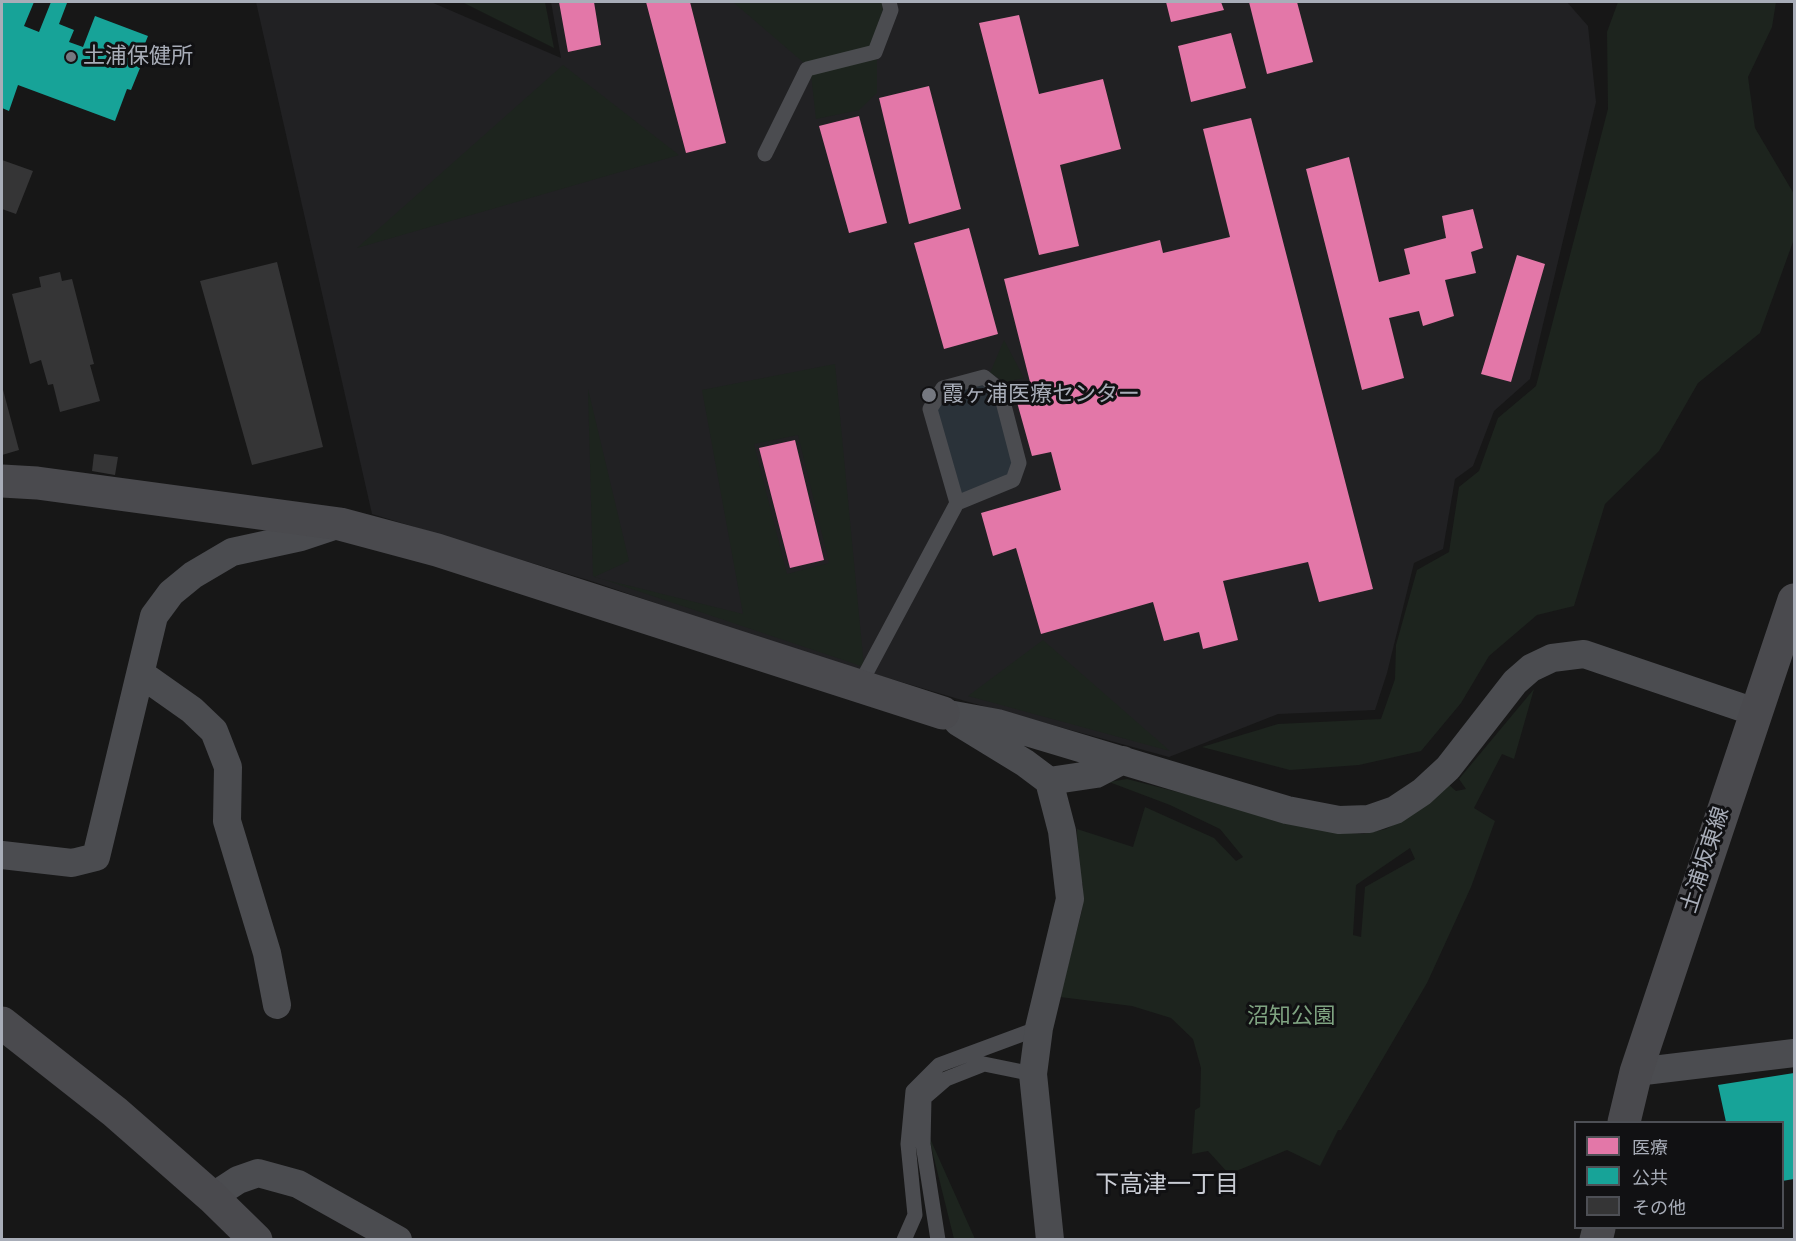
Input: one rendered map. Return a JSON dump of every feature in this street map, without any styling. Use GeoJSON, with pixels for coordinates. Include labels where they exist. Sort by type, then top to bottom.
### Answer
{"type":"FeatureCollection","features":[{"type":"Feature","properties":{"kind":"street"},"geometry":{"type":"LineString","coordinates":[[2,481],[37,483],[340,524],[437,550],[858,688],[943,713],[997,723],[1287,810],[1339,820],[1369,819],[1395,810],[1422,792],[1448,768],[1515,682],[1531,668],[1552,658],[1584,654],[1755,712]]}},
{"type":"Feature","properties":{"kind":"street"},"geometry":{"type":"LineString","coordinates":[[2,855],[72,863],[96,857],[154,616],[171,593],[193,575],[232,552],[301,537],[340,524]]}},
{"type":"Feature","properties":{"kind":"street","name":"土浦坂東線"},"geometry":{"type":"LineString","coordinates":[[1624,1121],[1636,1072],[1794,600]]}},
{"type":"Feature","properties":{"kind":"street"},"geometry":{"type":"LineString","coordinates":[[141,674],[192,710],[214,731],[228,767],[227,821],[267,953],[277,1005]]}},
{"type":"Feature","properties":{"kind":"street"},"geometry":{"type":"LineString","coordinates":[[943,713],[1025,763],[1049,781],[1062,831],[1070,899],[1039,1028],[1033,1074],[1050,1239]]}},
{"type":"Feature","properties":{"kind":"street"},"geometry":{"type":"LineString","coordinates":[[1049,781],[1096,774],[1123,760]]}},
{"type":"Feature","properties":{"kind":"street"},"geometry":{"type":"LineString","coordinates":[[2,1023],[115,1112],[256,1239]]}},
{"type":"Feature","properties":{"kind":"street"},"geometry":{"type":"LineString","coordinates":[[1636,1072],[1794,1053]]}},
{"type":"Feature","properties":{"kind":"street"},"geometry":{"type":"LineString","coordinates":[[212,1197],[238,1180],[258,1173],[298,1184],[398,1239]]}},
{"type":"Feature","properties":{"kind":"lane"},"geometry":{"type":"LineString","coordinates":[[765,154],[807,69],[875,52],[891,10],[890,2]]}},
{"type":"Feature","properties":{"kind":"lane"},"geometry":{"type":"LineString","coordinates":[[858,688],[957,503],[1013,480],[1019,463],[1000,390],[984,377],[943,387],[930,409],[957,503]]}},
{"type":"Feature","properties":{"kind":"lane"},"geometry":{"type":"LineString","coordinates":[[904,1239],[915,1215],[908,1144],[913,1091],[939,1065],[1039,1028]]}},
{"type":"Feature","properties":{"kind":"lane"},"geometry":{"type":"LineString","coordinates":[[938,1239],[923,1144],[924,1098],[946,1079],[984,1064],[1033,1074]]}},
{"type":"Feature","properties":{"kind":"shaded area","name":"霞ヶ浦医療センター"},"geometry":{"type":"Polygon","coordinates":[[[256,2],[431,2],[561,58],[551,2],[1567,2],[1588,26],[1596,102],[1530,379],[1494,411],[1473,466],[1455,479],[1443,549],[1414,563],[1387,673],[1375,710],[1278,714],[1169,757],[965,701],[781,646],[594,582],[372,514],[256,2]]]}},
{"type":"Feature","properties":{"kind":"shaded area"},"geometry":{"type":"Polygon","coordinates":[[[982,385],[995,394],[1012,462],[1008,476],[960,497],[937,411],[947,394],[982,385]]]}},
{"type":"Feature","properties":{"kind":"green space"},"geometry":{"type":"Polygon","coordinates":[[[462,2],[545,2],[554,48],[462,2]]]}},
{"type":"Feature","properties":{"kind":"green space"},"geometry":{"type":"Polygon","coordinates":[[[733,2],[882,2],[883,10],[870,48],[804,63],[733,2]]]}},
{"type":"Feature","properties":{"kind":"green space"},"geometry":{"type":"Polygon","coordinates":[[[1618,2],[1776,2],[1772,27],[1748,77],[1755,128],[1794,194],[1794,239],[1760,333],[1698,383],[1659,451],[1605,504],[1574,606],[1537,615],[1489,656],[1461,703],[1421,751],[1359,765],[1290,770],[1202,747],[1278,724],[1381,719],[1395,679],[1396,645],[1417,570],[1449,552],[1459,487],[1479,471],[1498,418],[1536,386],[1608,109],[1607,32],[1618,2]]]}},
{"type":"Feature","properties":{"kind":"green space"},"geometry":{"type":"Polygon","coordinates":[[[877,59],[877,93],[859,110],[816,119],[811,74],[877,59]]]}},
{"type":"Feature","properties":{"kind":"green space"},"geometry":{"type":"Polygon","coordinates":[[[563,65],[679,155],[357,248],[563,65]]]}},
{"type":"Feature","properties":{"kind":"green space"},"geometry":{"type":"Polygon","coordinates":[[[1004,340],[1024,378],[1005,382],[990,373],[1004,340]]]}},
{"type":"Feature","properties":{"kind":"green space"},"geometry":{"type":"Polygon","coordinates":[[[835,364],[864,667],[602,579],[743,614],[702,390],[835,364]],[[798,435],[754,444],[787,574],[829,563],[798,435]]]}},
{"type":"Feature","properties":{"kind":"green space"},"geometry":{"type":"Polygon","coordinates":[[[588,389],[629,561],[593,576],[588,389]]]}},
{"type":"Feature","properties":{"kind":"green space"},"geometry":{"type":"Polygon","coordinates":[[[1043,640],[1170,751],[968,696],[1043,640]]]}},
{"type":"Feature","properties":{"kind":"green space","name":"沼知公園"},"geometry":{"type":"Polygon","coordinates":[[[1534,689],[1514,759],[1502,754],[1474,808],[1495,821],[1471,887],[1427,983],[1341,1130],[1338,1130],[1320,1166],[1287,1150],[1229,1174],[1208,1151],[1192,1154],[1195,1110],[1200,1107],[1201,1068],[1193,1039],[1171,1018],[1132,1006],[1060,997],[1082,910],[1083,884],[1078,880],[1077,829],[1133,847],[1145,807],[1214,838],[1236,861],[1243,857],[1220,829],[1170,805],[1109,782],[1127,779],[1329,831],[1363,834],[1386,829],[1421,809],[1448,784],[1456,791],[1466,789],[1459,779],[1534,689]],[[1410,848],[1356,885],[1353,935],[1361,937],[1365,887],[1415,859],[1410,848]]]}},
{"type":"Feature","properties":{"kind":"green space"},"geometry":{"type":"Polygon","coordinates":[[[928,1134],[975,1239],[954,1239],[928,1134]]]}},
{"type":"Feature","properties":{"kind":"building: 医療"},"geometry":{"type":"Polygon","coordinates":[[[559,2],[594,2],[601,45],[568,52],[559,2]]]}},
{"type":"Feature","properties":{"kind":"building: 医療"},"geometry":{"type":"Polygon","coordinates":[[[646,2],[690,2],[726,143],[686,153],[646,2]]]}},
{"type":"Feature","properties":{"kind":"building: 医療"},"geometry":{"type":"Polygon","coordinates":[[[1166,2],[1221,2],[1224,10],[1171,22],[1166,2]]]}},
{"type":"Feature","properties":{"kind":"building: 医療"},"geometry":{"type":"Polygon","coordinates":[[[1249,2],[1297,2],[1313,62],[1267,74],[1249,2]]]}},
{"type":"Feature","properties":{"kind":"building: 医療"},"geometry":{"type":"Polygon","coordinates":[[[1019,15],[1039,94],[1103,79],[1121,149],[1060,165],[1079,246],[1039,255],[979,23],[1019,15]]]}},
{"type":"Feature","properties":{"kind":"building: 医療"},"geometry":{"type":"Polygon","coordinates":[[[1231,33],[1246,88],[1191,102],[1178,46],[1231,33]]]}},
{"type":"Feature","properties":{"kind":"building: 医療"},"geometry":{"type":"Polygon","coordinates":[[[929,86],[961,209],[909,224],[879,98],[929,86]]]}},
{"type":"Feature","properties":{"kind":"building: 医療"},"geometry":{"type":"Polygon","coordinates":[[[859,116],[887,223],[849,233],[819,126],[859,116]]]}},
{"type":"Feature","properties":{"kind":"building: 医療"},"geometry":{"type":"Polygon","coordinates":[[[1251,118],[1373,589],[1319,602],[1308,562],[1223,581],[1238,640],[1203,649],[1199,632],[1164,641],[1153,602],[1041,634],[1016,548],[993,556],[981,513],[1061,490],[1051,452],[1032,456],[1013,388],[1030,382],[1004,279],[1160,240],[1163,253],[1230,237],[1203,129],[1251,118]]]}},
{"type":"Feature","properties":{"kind":"building: 医療"},"geometry":{"type":"Polygon","coordinates":[[[1349,157],[1379,282],[1410,274],[1404,249],[1446,238],[1442,216],[1473,209],[1483,248],[1471,252],[1476,273],[1445,280],[1454,316],[1423,326],[1419,311],[1389,318],[1404,378],[1362,390],[1306,169],[1349,157]]]}},
{"type":"Feature","properties":{"kind":"building: 医療"},"geometry":{"type":"Polygon","coordinates":[[[969,228],[998,334],[944,349],[914,243],[969,228]]]}},
{"type":"Feature","properties":{"kind":"building: 医療"},"geometry":{"type":"Polygon","coordinates":[[[1517,255],[1545,264],[1511,382],[1481,374],[1517,255]]]}},
{"type":"Feature","properties":{"kind":"building: 医療"},"geometry":{"type":"Polygon","coordinates":[[[795,440],[824,560],[790,568],[759,448],[795,440]]]}},
{"type":"Feature","properties":{"kind":"building: 公共","name":"土浦保健所"},"geometry":{"type":"Polygon","coordinates":[[[2,2],[34,2],[24,26],[39,32],[51,2],[67,3],[59,24],[74,30],[69,42],[83,47],[95,16],[148,36],[136,66],[140,68],[131,90],[127,89],[115,121],[18,85],[9,111],[2,108],[2,2]]]}},
{"type":"Feature","properties":{"kind":"building: 公共"},"geometry":{"type":"Polygon","coordinates":[[[1794,1073],[1794,1179],[1784,1181],[1784,1121],[1726,1121],[1718,1085],[1794,1073]]]}},
{"type":"Feature","properties":{"kind":"building: その他"},"geometry":{"type":"Polygon","coordinates":[[[2,160],[33,171],[16,214],[2,209],[2,160]]]}},
{"type":"Feature","properties":{"kind":"building: その他"},"geometry":{"type":"Polygon","coordinates":[[[277,262],[323,447],[252,465],[200,281],[277,262]]]}},
{"type":"Feature","properties":{"kind":"building: その他"},"geometry":{"type":"Polygon","coordinates":[[[60,272],[62,281],[72,279],[94,364],[90,365],[100,401],[60,412],[53,384],[48,385],[41,360],[30,364],[12,294],[41,287],[39,277],[60,272]]]}},
{"type":"Feature","properties":{"kind":"building: その他"},"geometry":{"type":"Polygon","coordinates":[[[2,386],[19,450],[2,455],[2,386]]]}},
{"type":"Feature","properties":{"kind":"building: その他"},"geometry":{"type":"Polygon","coordinates":[[[94,454],[118,457],[115,475],[92,471],[94,454]]]}},
{"type":"Feature","properties":{"kind":"place","name":"土浦保健所"},"geometry":{"type":"Point","coordinates":[71,57]}},
{"type":"Feature","properties":{"kind":"place","name":"霞ヶ浦医療センター"},"geometry":{"type":"Point","coordinates":[929,395]}},
{"type":"Feature","properties":{"kind":"district","name":"下高津一丁目"},"geometry":{"type":"Point","coordinates":[1167,1186]}}]}
